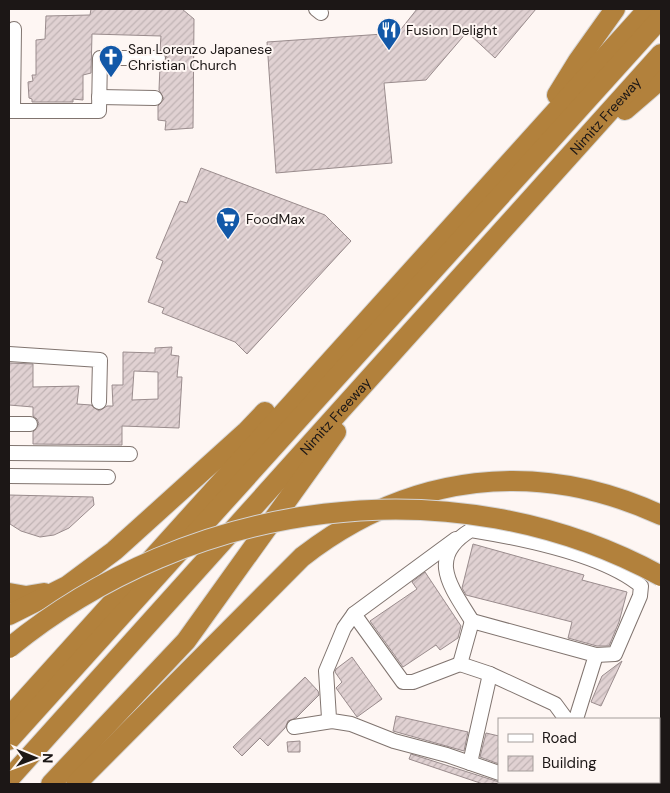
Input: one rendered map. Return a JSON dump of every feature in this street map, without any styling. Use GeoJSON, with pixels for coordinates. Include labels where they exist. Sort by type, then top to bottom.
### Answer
{"type":"FeatureCollection","features":[{"type":"Feature","properties":{"kind":"highway"},"geometry":{"type":"LineString","coordinates":[[531,137],[578,60],[616,9]]}},
{"type":"Feature","properties":{"kind":"highway"},"geometry":{"type":"LineString","coordinates":[[9,717],[438,239],[648,9]]}},
{"type":"Feature","properties":{"kind":"highway"},"geometry":{"type":"LineString","coordinates":[[9,740],[661,18]]}},
{"type":"Feature","properties":{"kind":"highway","name":"Nimitz Freeway"},"geometry":{"type":"LineString","coordinates":[[9,779],[661,54]]}},
{"type":"Feature","properties":{"kind":"highway"},"geometry":{"type":"LineString","coordinates":[[557,169],[661,79]]}},
{"type":"Feature","properties":{"kind":"highway"},"geometry":{"type":"LineString","coordinates":[[9,615],[51,592],[67,586],[114,551],[232,445],[347,322],[438,239]]}},
{"type":"Feature","properties":{"kind":"highway"},"geometry":{"type":"LineString","coordinates":[[51,784],[186,641],[288,497],[405,338]]}},
{"type":"Feature","properties":{"kind":"highway"},"geometry":{"type":"LineString","coordinates":[[76,784],[302,557],[326,538],[376,511],[426,493],[462,484],[522,480],[577,487],[608,494],[661,515]]}},
{"type":"Feature","properties":{"kind":"highway"},"geometry":{"type":"LineString","coordinates":[[9,648],[80,597],[161,556],[246,527],[335,512],[426,510],[515,523],[602,549],[661,576]]}},
{"type":"Feature","properties":{"kind":"highway"},"geometry":{"type":"LineString","coordinates":[[9,592],[26,596],[51,592]]}},
{"type":"Feature","properties":{"kind":"lane"},"geometry":{"type":"LineString","coordinates":[[14,29],[11,110],[99,111],[100,58],[158,58]]}},
{"type":"Feature","properties":{"kind":"lane"},"geometry":{"type":"LineString","coordinates":[[99,97],[155,98]]}},
{"type":"Feature","properties":{"kind":"lane"},"geometry":{"type":"LineString","coordinates":[[9,354],[100,360],[99,402]]}},
{"type":"Feature","properties":{"kind":"lane"},"geometry":{"type":"LineString","coordinates":[[9,424],[30,424]]}},
{"type":"Feature","properties":{"kind":"lane"},"geometry":{"type":"LineString","coordinates":[[9,453],[130,454]]}},
{"type":"Feature","properties":{"kind":"lane"},"geometry":{"type":"LineString","coordinates":[[9,476],[108,477]]}},
{"type":"Feature","properties":{"kind":"lane"},"geometry":{"type":"LineString","coordinates":[[332,721],[328,712],[326,671],[344,628],[354,614],[456,539],[471,530],[512,537],[596,561],[630,576],[641,586],[640,596],[615,654],[596,655],[472,621],[447,580],[448,552],[456,539]]}},
{"type":"Feature","properties":{"kind":"lane"},"geometry":{"type":"LineString","coordinates":[[354,614],[403,682],[413,682],[460,664],[490,674],[555,704],[565,718]]}},
{"type":"Feature","properties":{"kind":"lane"},"geometry":{"type":"LineString","coordinates":[[460,664],[472,621]]}},
{"type":"Feature","properties":{"kind":"lane"},"geometry":{"type":"LineString","coordinates":[[576,718],[596,655]]}},
{"type":"Feature","properties":{"kind":"lane"},"geometry":{"type":"LineString","coordinates":[[470,763],[490,674]]}},
{"type":"Feature","properties":{"kind":"lane"},"geometry":{"type":"LineString","coordinates":[[294,727],[332,721],[351,724],[394,741],[470,763],[498,774]]}},
{"type":"Feature","properties":{"kind":"building"},"geometry":{"type":"Polygon","coordinates":[[[91,9],[182,9],[194,19],[193,128],[165,130],[166,121],[158,120],[158,106],[164,99],[159,90],[160,66],[165,63],[167,58],[165,53],[160,50],[161,36],[92,34],[91,73],[83,75],[83,100],[73,99],[73,102],[32,102],[32,99],[29,98],[28,82],[33,81],[32,75],[36,75],[36,40],[45,39],[46,16],[90,15],[91,9]]]}},
{"type":"Feature","properties":{"kind":"building"},"geometry":{"type":"Polygon","coordinates":[[[417,9],[536,9],[495,58],[467,32],[426,80],[384,83],[392,163],[276,173],[267,42],[398,33],[417,9]]]}},
{"type":"Feature","properties":{"kind":"building"},"geometry":{"type":"Polygon","coordinates":[[[201,168],[325,215],[351,241],[247,354],[235,342],[162,313],[164,308],[148,302],[163,261],[156,258],[180,201],[187,203],[201,168]]]}},
{"type":"Feature","properties":{"kind":"building"},"geometry":{"type":"Polygon","coordinates":[[[172,347],[171,355],[179,356],[177,377],[182,377],[179,428],[122,426],[122,445],[33,444],[33,432],[39,424],[33,416],[33,407],[9,405],[9,363],[33,364],[33,387],[79,386],[77,404],[91,405],[99,411],[107,406],[113,406],[112,385],[123,385],[123,352],[155,353],[155,348],[172,347]],[[134,371],[132,400],[158,399],[158,372],[134,371]]]}},
{"type":"Feature","properties":{"kind":"building"},"geometry":{"type":"Polygon","coordinates":[[[9,495],[93,497],[94,505],[69,528],[54,535],[40,537],[21,531],[10,524],[9,495]]]}},
{"type":"Feature","properties":{"kind":"building"},"geometry":{"type":"Polygon","coordinates":[[[473,544],[584,575],[582,580],[627,592],[619,622],[609,646],[597,646],[568,638],[572,622],[466,595],[462,588],[473,544]]]}},
{"type":"Feature","properties":{"kind":"building"},"geometry":{"type":"Polygon","coordinates":[[[425,572],[461,626],[458,638],[440,650],[436,645],[403,667],[370,621],[417,589],[412,582],[425,572]]]}},
{"type":"Feature","properties":{"kind":"building"},"geometry":{"type":"Polygon","coordinates":[[[352,657],[382,699],[357,717],[336,688],[342,682],[335,672],[336,669],[352,657]]]}},
{"type":"Feature","properties":{"kind":"building"},"geometry":{"type":"Polygon","coordinates":[[[622,661],[601,706],[591,702],[602,676],[622,661]]]}},
{"type":"Feature","properties":{"kind":"building"},"geometry":{"type":"Polygon","coordinates":[[[305,677],[318,691],[319,695],[296,718],[288,721],[285,728],[268,746],[260,738],[242,756],[233,747],[305,677]]]}},
{"type":"Feature","properties":{"kind":"building"},"geometry":{"type":"Polygon","coordinates":[[[396,716],[468,732],[464,751],[393,731],[396,716]]]}},
{"type":"Feature","properties":{"kind":"building"},"geometry":{"type":"Polygon","coordinates":[[[486,733],[498,736],[498,764],[480,757],[486,733]]]}},
{"type":"Feature","properties":{"kind":"building"},"geometry":{"type":"Polygon","coordinates":[[[300,741],[300,752],[288,752],[287,742],[300,741]]]}},
{"type":"Feature","properties":{"kind":"building"},"geometry":{"type":"Polygon","coordinates":[[[411,754],[498,782],[499,784],[483,784],[409,759],[411,754]]]}},
{"type":"Feature","properties":{"kind":"place","name":"Fusion Delight"},"geometry":{"type":"Point","coordinates":[389,51]}},
{"type":"Feature","properties":{"kind":"place","name":"San Lorenzo Japanese Christian Church"},"geometry":{"type":"Point","coordinates":[111,78]}},
{"type":"Feature","properties":{"kind":"place","name":"FoodMax"},"geometry":{"type":"Point","coordinates":[228,240]}}]}
